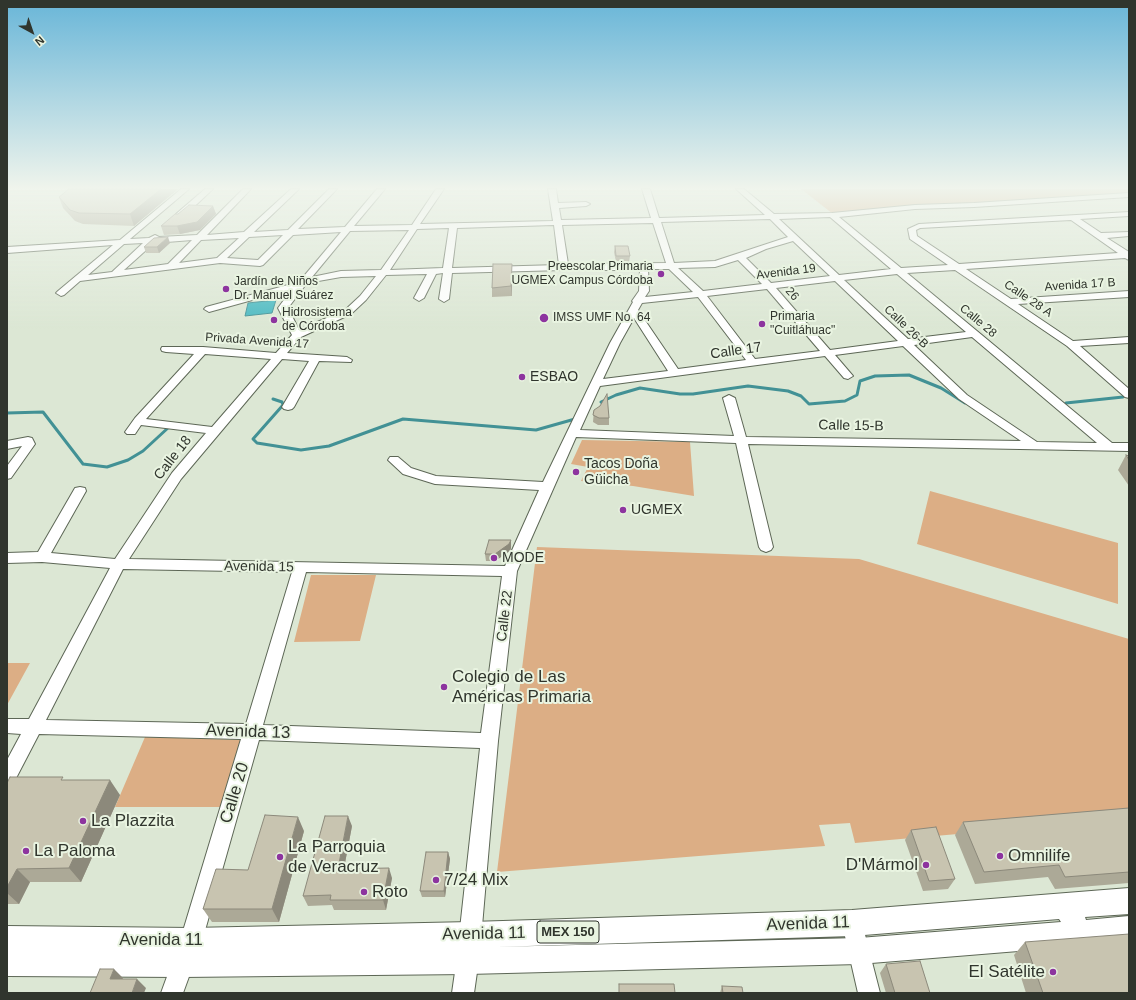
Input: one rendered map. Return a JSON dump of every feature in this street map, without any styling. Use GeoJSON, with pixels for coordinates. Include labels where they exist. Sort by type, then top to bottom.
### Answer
{"type":"FeatureCollection","features":[{"type":"Feature","properties":{"kind":"main road","name":"Avenida 11"},"geometry":{"type":"LineString","coordinates":[[7,963],[182,964],[373,948],[471,935],[852,923],[1129,901]]}},
{"type":"Feature","properties":{"kind":"main road"},"geometry":{"type":"LineString","coordinates":[[1066,905],[1079,933]]}},
{"type":"Feature","properties":{"kind":"main road","name":"Avenida 11"},"geometry":{"type":"LineString","coordinates":[[7,939],[191,941],[373,948],[468,961],[859,951],[1129,929]]}},
{"type":"Feature","properties":{"kind":"main road"},"geometry":{"type":"LineString","coordinates":[[646,930],[647,956]]}},
{"type":"Feature","properties":{"kind":"street"},"geometry":{"type":"LineString","coordinates":[[61,293],[129,236]]}},
{"type":"Feature","properties":{"kind":"street"},"geometry":{"type":"LineString","coordinates":[[115,274],[158,236]]}},
{"type":"Feature","properties":{"kind":"street"},"geometry":{"type":"LineString","coordinates":[[7,250],[220,236]]}},
{"type":"Feature","properties":{"kind":"street"},"geometry":{"type":"LineString","coordinates":[[220,260],[244,236]]}},
{"type":"Feature","properties":{"kind":"street"},"geometry":{"type":"LineString","coordinates":[[78,279],[220,260],[260,263],[263,262],[288,236]]}},
{"type":"Feature","properties":{"kind":"street"},"geometry":{"type":"LineString","coordinates":[[341,236],[284,304],[283,308],[297,335],[348,312],[363,298],[384,272],[408,236]]}},
{"type":"Feature","properties":{"kind":"street"},"geometry":{"type":"LineString","coordinates":[[444,299],[452,236]]}},
{"type":"Feature","properties":{"kind":"street"},"geometry":{"type":"LineString","coordinates":[[558,236],[564,267]]}},
{"type":"Feature","properties":{"kind":"street"},"geometry":{"type":"LineString","coordinates":[[662,236],[671,266],[701,294],[752,362]]}},
{"type":"Feature","properties":{"kind":"street","name":"Calle 26-B"},"geometry":{"type":"LineString","coordinates":[[791,236],[836,277],[903,343],[963,397],[1034,445]]}},
{"type":"Feature","properties":{"kind":"street","name":"Calle 28"},"geometry":{"type":"LineString","coordinates":[[857,236],[1108,446]]}},
{"type":"Feature","properties":{"kind":"street","name":"Calle 28 A"},"geometry":{"type":"LineString","coordinates":[[913,236],[1071,344],[1129,395]]}},
{"type":"Feature","properties":{"kind":"street"},"geometry":{"type":"LineString","coordinates":[[1099,236],[1104,236]]}},
{"type":"Feature","properties":{"kind":"street"},"geometry":{"type":"LineString","coordinates":[[1099,236],[1128,255]]}},
{"type":"Feature","properties":{"kind":"street"},"geometry":{"type":"LineString","coordinates":[[170,266],[200,237]]}},
{"type":"Feature","properties":{"kind":"street"},"geometry":{"type":"LineString","coordinates":[[209,309],[303,282],[341,274],[714,264],[740,257],[763,247],[793,238]]}},
{"type":"Feature","properties":{"kind":"street","name":"Avenida 19"},"geometry":{"type":"LineString","coordinates":[[635,306],[701,294],[836,277],[956,266],[1128,255]]}},
{"type":"Feature","properties":{"kind":"street","name":"26"},"geometry":{"type":"LineString","coordinates":[[740,257],[769,286],[848,376]]}},
{"type":"Feature","properties":{"kind":"street","name":"Calle 22"},"geometry":{"type":"LineString","coordinates":[[463,993],[471,935],[488,741],[510,571],[547,486],[615,343],[644,291],[644,267]]}},
{"type":"Feature","properties":{"kind":"street"},"geometry":{"type":"LineString","coordinates":[[420,298],[433,271]]}},
{"type":"Feature","properties":{"kind":"street","name":"Avenida 17 B"},"geometry":{"type":"LineString","coordinates":[[1008,302],[1129,294]]}},
{"type":"Feature","properties":{"kind":"street"},"geometry":{"type":"LineString","coordinates":[[635,306],[675,373]]}},
{"type":"Feature","properties":{"kind":"street","name":"Calle 17"},"geometry":{"type":"LineString","coordinates":[[597,383],[973,334]]}},
{"type":"Feature","properties":{"kind":"street","name":"Calle 18"},"geometry":{"type":"LineString","coordinates":[[7,778],[32,727],[119,564],[176,476],[297,335]]}},
{"type":"Feature","properties":{"kind":"street"},"geometry":{"type":"LineString","coordinates":[[1071,344],[1129,340]]}},
{"type":"Feature","properties":{"kind":"street","name":"Privada Avenida 17"},"geometry":{"type":"LineString","coordinates":[[166,348],[347,360]]}},
{"type":"Feature","properties":{"kind":"street"},"geometry":{"type":"LineString","coordinates":[[131,432],[139,420],[202,350]]}},
{"type":"Feature","properties":{"kind":"street"},"geometry":{"type":"LineString","coordinates":[[288,407],[315,359]]}},
{"type":"Feature","properties":{"kind":"street"},"geometry":{"type":"LineString","coordinates":[[729,398],[741,440],[766,547]]}},
{"type":"Feature","properties":{"kind":"street"},"geometry":{"type":"LineString","coordinates":[[139,420],[143,422],[215,431]]}},
{"type":"Feature","properties":{"kind":"street","name":"Calle 15-B"},"geometry":{"type":"LineString","coordinates":[[573,433],[741,440],[1129,447]]}},
{"type":"Feature","properties":{"kind":"street"},"geometry":{"type":"LineString","coordinates":[[7,445],[28,441],[29,444],[7,475]]}},
{"type":"Feature","properties":{"kind":"street"},"geometry":{"type":"LineString","coordinates":[[394,460],[407,471],[435,480],[547,486]]}},
{"type":"Feature","properties":{"kind":"street"},"geometry":{"type":"LineString","coordinates":[[42,557],[80,491]]}},
{"type":"Feature","properties":{"kind":"street","name":"Avenida 15"},"geometry":{"type":"LineString","coordinates":[[7,558],[42,557],[119,564],[510,571]]}},
{"type":"Feature","properties":{"kind":"street","name":"Calle 20"},"geometry":{"type":"LineString","coordinates":[[172,993],[191,941],[300,568]]}},
{"type":"Feature","properties":{"kind":"street","name":"Avenida 13"},"geometry":{"type":"LineString","coordinates":[[7,726],[253,732],[488,741]]}},
{"type":"Feature","properties":{"kind":"street"},"geometry":{"type":"LineString","coordinates":[[852,923],[868,993]]}},
{"type":"Feature","properties":{"kind":"shaded area"},"geometry":{"type":"Polygon","coordinates":[[[582,440],[690,442],[694,496],[633,486],[581,481],[588,467],[571,464],[582,440]]]}},
{"type":"Feature","properties":{"kind":"shaded area"},"geometry":{"type":"Polygon","coordinates":[[[930,491],[1118,543],[1118,604],[917,544],[930,491]]]}},
{"type":"Feature","properties":{"kind":"shaded area"},"geometry":{"type":"Polygon","coordinates":[[[537,547],[859,559],[1129,639],[1129,819],[855,843],[850,823],[819,825],[825,846],[497,872],[537,547]]]}},
{"type":"Feature","properties":{"kind":"shaded area"},"geometry":{"type":"Polygon","coordinates":[[[311,575],[376,575],[360,641],[294,642],[311,575]]]}},
{"type":"Feature","properties":{"kind":"shaded area"},"geometry":{"type":"Polygon","coordinates":[[[7,663],[30,663],[7,705],[7,663]]]}},
{"type":"Feature","properties":{"kind":"shaded area"},"geometry":{"type":"Polygon","coordinates":[[[145,737],[242,740],[221,807],[115,807],[145,737]]]}},
{"type":"Feature","properties":{"kind":"water"},"geometry":{"type":"Polygon","coordinates":[[[276,300],[272,313],[245,316],[248,303],[276,300]]]}},
{"type":"Feature","properties":{"kind":"building"},"geometry":{"type":"Polygon","coordinates":[[[168,237],[157,247],[144,247],[154,238],[168,237]]]}},
{"type":"Feature","properties":{"kind":"building"},"geometry":{"type":"Polygon","coordinates":[[[615,246],[628,246],[630,256],[616,256],[615,246]]]}},
{"type":"Feature","properties":{"kind":"building"},"geometry":{"type":"Polygon","coordinates":[[[493,264],[512,264],[511,286],[492,288],[493,264]]]}},
{"type":"Feature","properties":{"kind":"building"},"geometry":{"type":"Polygon","coordinates":[[[607,394],[609,418],[599,418],[593,415],[594,410],[600,406],[607,394]]]}},
{"type":"Feature","properties":{"kind":"building"},"geometry":{"type":"Polygon","coordinates":[[[489,540],[511,540],[509,544],[495,554],[485,554],[489,540]]]}},
{"type":"Feature","properties":{"kind":"building"},"geometry":{"type":"Polygon","coordinates":[[[10,777],[63,777],[61,780],[110,780],[69,868],[17,869],[7,887],[7,783],[10,777]]]}},
{"type":"Feature","properties":{"kind":"building"},"geometry":{"type":"Polygon","coordinates":[[[1129,808],[1129,872],[1065,877],[1059,865],[984,872],[963,822],[1129,808]]]}},
{"type":"Feature","properties":{"kind":"building"},"geometry":{"type":"Polygon","coordinates":[[[265,815],[298,817],[272,909],[203,909],[216,869],[248,870],[265,815]]]}},
{"type":"Feature","properties":{"kind":"building"},"geometry":{"type":"Polygon","coordinates":[[[325,816],[348,816],[338,869],[389,868],[383,900],[330,900],[331,895],[303,896],[325,816]]]}},
{"type":"Feature","properties":{"kind":"building"},"geometry":{"type":"Polygon","coordinates":[[[936,827],[955,879],[929,881],[911,830],[936,827]]]}},
{"type":"Feature","properties":{"kind":"building","name":"7/24 Mix"},"geometry":{"type":"Polygon","coordinates":[[[426,852],[448,852],[444,891],[420,891],[426,852]]]}},
{"type":"Feature","properties":{"kind":"building"},"geometry":{"type":"Polygon","coordinates":[[[1129,934],[1129,993],[1043,993],[1025,942],[1129,934]]]}},
{"type":"Feature","properties":{"kind":"building"},"geometry":{"type":"Polygon","coordinates":[[[920,961],[930,993],[895,993],[886,964],[920,961]]]}},
{"type":"Feature","properties":{"kind":"building"},"geometry":{"type":"Polygon","coordinates":[[[100,969],[114,969],[110,979],[137,979],[132,993],[90,993],[100,969]]]}},
{"type":"Feature","properties":{"kind":"building"},"geometry":{"type":"Polygon","coordinates":[[[619,984],[674,984],[675,993],[619,993],[619,984]]]}},
{"type":"Feature","properties":{"kind":"building"},"geometry":{"type":"Polygon","coordinates":[[[722,986],[742,987],[743,993],[723,993],[722,986]]]}},
{"type":"Feature","properties":{"kind":"waterway"},"geometry":{"type":"LineString","coordinates":[[601,402],[616,395],[640,388],[680,394],[693,394],[748,386],[788,391],[801,396],[809,404],[845,401],[857,395],[860,381],[875,376],[909,375],[941,388],[965,403]]}},
{"type":"Feature","properties":{"kind":"waterway"},"geometry":{"type":"LineString","coordinates":[[1066,403],[1123,397]]}},
{"type":"Feature","properties":{"kind":"waterway"},"geometry":{"type":"LineString","coordinates":[[273,399],[282,402],[283,405],[253,439],[257,443],[301,450],[329,446],[403,419],[536,430],[575,419]]}},
{"type":"Feature","properties":{"kind":"waterway"},"geometry":{"type":"LineString","coordinates":[[7,413],[43,412],[83,464],[107,467],[128,460],[143,451],[169,427]]}},
{"type":"Feature","properties":{"kind":"place","name":"Preescolar Primaria UGMEX Campus Córdoba"},"geometry":{"type":"Point","coordinates":[661,274]}},
{"type":"Feature","properties":{"kind":"place","name":"Jardín de Niños Dr. Manuel Suárez"},"geometry":{"type":"Point","coordinates":[226,289]}},
{"type":"Feature","properties":{"kind":"place","name":"IMSS UMF No. 64"},"geometry":{"type":"Point","coordinates":[544,318]}},
{"type":"Feature","properties":{"kind":"place","name":"Hidrosistema de Córdoba"},"geometry":{"type":"Point","coordinates":[274,320]}},
{"type":"Feature","properties":{"kind":"place","name":"Primaria \"Cuitláhuac\""},"geometry":{"type":"Point","coordinates":[762,324]}},
{"type":"Feature","properties":{"kind":"place","name":"ESBAO"},"geometry":{"type":"Point","coordinates":[522,377]}},
{"type":"Feature","properties":{"kind":"place","name":"Tacos Doña Güicha"},"geometry":{"type":"Point","coordinates":[576,472]}},
{"type":"Feature","properties":{"kind":"place","name":"UGMEX"},"geometry":{"type":"Point","coordinates":[623,510]}},
{"type":"Feature","properties":{"kind":"place","name":"MODE"},"geometry":{"type":"Point","coordinates":[494,558]}},
{"type":"Feature","properties":{"kind":"place","name":"Colegio de Las Américas Primaria"},"geometry":{"type":"Point","coordinates":[444,687]}},
{"type":"Feature","properties":{"kind":"place","name":"La Plazzita"},"geometry":{"type":"Point","coordinates":[83,821]}},
{"type":"Feature","properties":{"kind":"place","name":"La Paloma"},"geometry":{"type":"Point","coordinates":[26,851]}},
{"type":"Feature","properties":{"kind":"place","name":"Omnilife"},"geometry":{"type":"Point","coordinates":[1000,856]}},
{"type":"Feature","properties":{"kind":"place","name":"La Parroquia de Veracruz"},"geometry":{"type":"Point","coordinates":[280,857]}},
{"type":"Feature","properties":{"kind":"place","name":"D'Mármol"},"geometry":{"type":"Point","coordinates":[926,865]}},
{"type":"Feature","properties":{"kind":"place","name":"7/24 Mix"},"geometry":{"type":"Point","coordinates":[436,880]}},
{"type":"Feature","properties":{"kind":"place","name":"Roto"},"geometry":{"type":"Point","coordinates":[364,892]}},
{"type":"Feature","properties":{"kind":"place","name":"El Satélite"},"geometry":{"type":"Point","coordinates":[1053,972]}}]}
